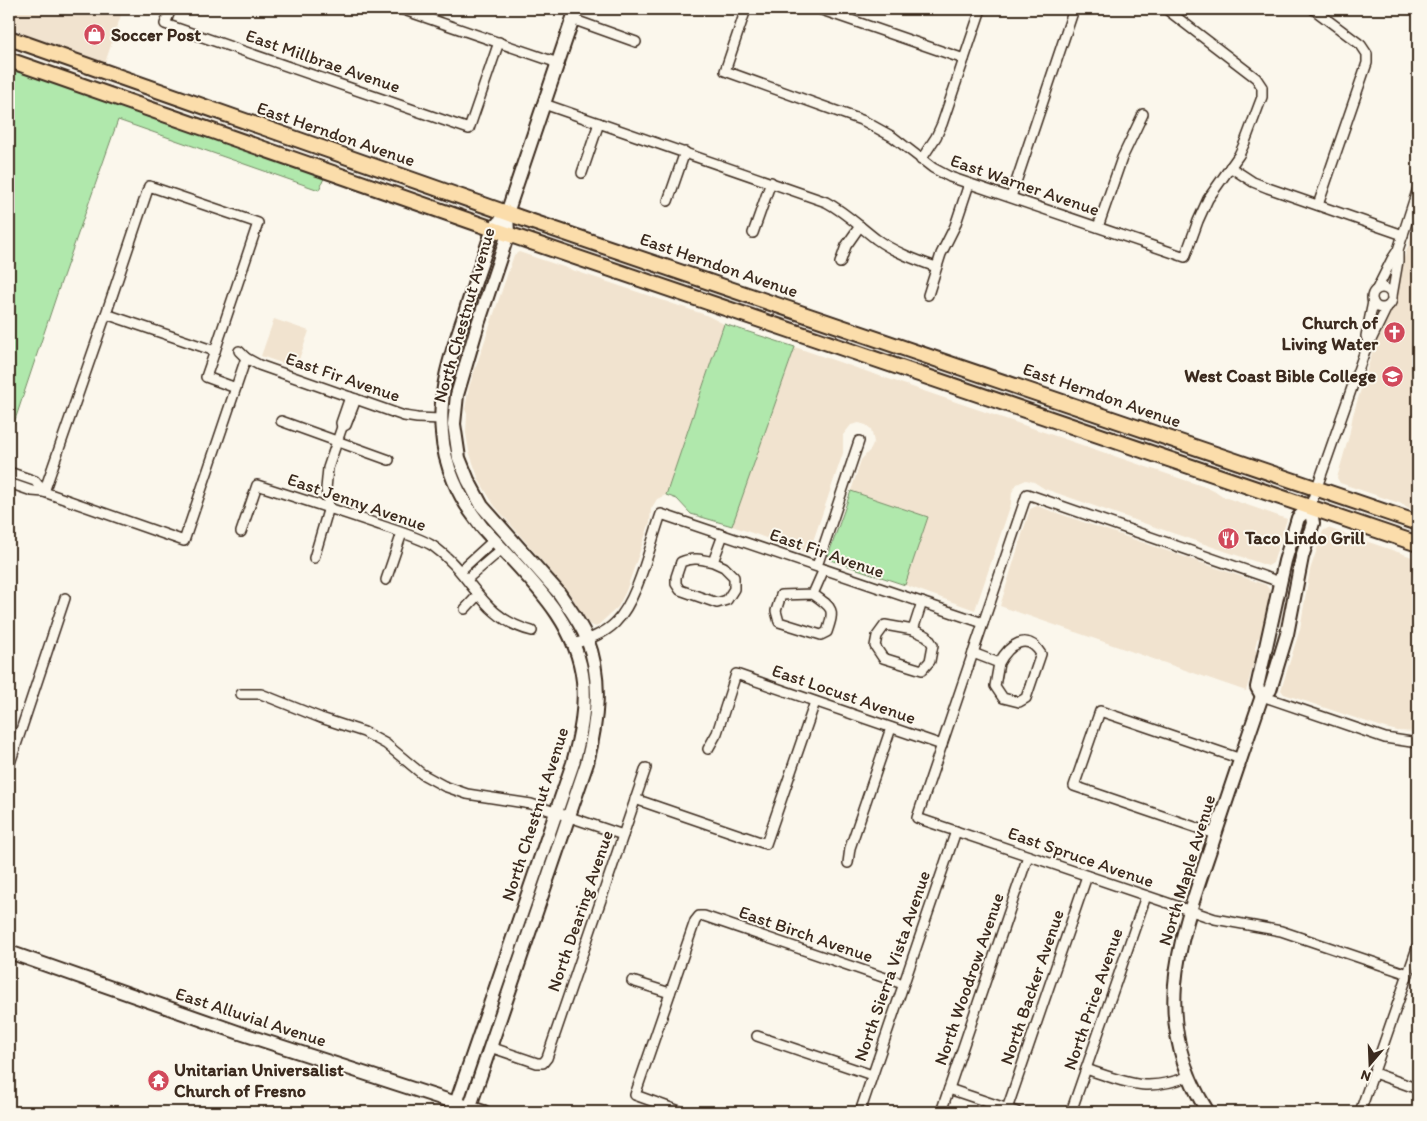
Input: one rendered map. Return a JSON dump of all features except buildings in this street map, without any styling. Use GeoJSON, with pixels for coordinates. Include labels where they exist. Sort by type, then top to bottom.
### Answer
{"type":"FeatureCollection","features":[{"type":"Feature","properties":{"kind":"main road","name":"North Chestnut Avenue"},"geometry":{"type":"LineString","coordinates":[[455,1107],[562,814],[587,763],[596,718],[596,674],[587,640],[570,608],[559,593],[482,506],[463,470],[459,458],[454,424],[460,382],[508,234],[507,213],[574,14]]}},
{"type":"Feature","properties":{"kind":"main road","name":"East Herndon Avenue"},"geometry":{"type":"LineString","coordinates":[[9,38],[507,213],[1418,523]]}},
{"type":"Feature","properties":{"kind":"main road"},"geometry":{"type":"LineString","coordinates":[[9,60],[493,229],[1418,544]]}},
{"type":"Feature","properties":{"kind":"main road","name":"North Chestnut Avenue"},"geometry":{"type":"LineString","coordinates":[[468,1110],[490,1047],[562,814],[583,717],[583,679],[574,644],[561,618],[552,605],[479,524],[469,509],[450,472],[443,441],[441,419],[442,394],[448,368],[493,229],[507,213]]}},
{"type":"Feature","properties":{"kind":"main road"},"geometry":{"type":"LineString","coordinates":[[448,368],[452,376],[447,415],[448,419],[454,424]]}},
{"type":"Feature","properties":{"kind":"main road"},"geometry":{"type":"LineString","coordinates":[[441,419],[448,427],[454,462],[468,496],[495,522]]}},
{"type":"Feature","properties":{"kind":"main road","name":"North Maple Avenue"},"geometry":{"type":"LineString","coordinates":[[1262,696],[1257,687],[1280,582],[1298,518],[1310,507]]}},
{"type":"Feature","properties":{"kind":"main road","name":"North Maple Avenue"},"geometry":{"type":"LineString","coordinates":[[1208,1112],[1180,1053],[1175,1020],[1177,960],[1189,910],[1262,696],[1270,690],[1282,650],[1291,616],[1302,558],[1313,523],[1310,507]]}},
{"type":"Feature","properties":{"kind":"main road"},"geometry":{"type":"LineString","coordinates":[[1280,582],[1284,584],[1286,589],[1282,623],[1282,650]]}},
{"type":"Feature","properties":{"kind":"main road","name":"East Alluvial Avenue"},"geometry":{"type":"LineString","coordinates":[[9,952],[455,1107],[484,1112]]}},
{"type":"Feature","properties":{"kind":"street","name":"East Millbrae Avenue"},"geometry":{"type":"LineString","coordinates":[[171,9],[166,24],[469,129],[499,42]]}},
{"type":"Feature","properties":{"kind":"street"},"geometry":{"type":"LineString","coordinates":[[401,9],[558,63]]}},
{"type":"Feature","properties":{"kind":"street","name":"East Warner Avenue"},"geometry":{"type":"LineString","coordinates":[[746,9],[725,71],[864,121],[893,137],[921,160],[942,173],[969,184],[1185,257],[1208,199],[1230,167]]}},
{"type":"Feature","properties":{"kind":"street"},"geometry":{"type":"LineString","coordinates":[[819,9],[964,59]]}},
{"type":"Feature","properties":{"kind":"street"},"geometry":{"type":"LineString","coordinates":[[921,160],[939,130],[981,9]]}},
{"type":"Feature","properties":{"kind":"street"},"geometry":{"type":"LineString","coordinates":[[1011,197],[1074,9]]}},
{"type":"Feature","properties":{"kind":"street"},"geometry":{"type":"LineString","coordinates":[[1166,9],[1256,78],[1262,87],[1262,97],[1248,137],[1230,167],[1260,185],[1403,234]]}},
{"type":"Feature","properties":{"kind":"street"},"geometry":{"type":"LineString","coordinates":[[1314,9],[1361,45],[1368,54],[1367,63],[1318,206]]}},
{"type":"Feature","properties":{"kind":"street","name":"North Chestnut Avenue"},"geometry":{"type":"LineString","coordinates":[[574,14],[636,42]]}},
{"type":"Feature","properties":{"kind":"street"},"geometry":{"type":"LineString","coordinates":[[544,104],[826,202],[849,216],[891,248],[906,256],[936,267]]}},
{"type":"Feature","properties":{"kind":"street"},"geometry":{"type":"LineString","coordinates":[[1098,227],[1122,158],[1143,114]]}},
{"type":"Feature","properties":{"kind":"street"},"geometry":{"type":"LineString","coordinates":[[582,173],[599,123]]}},
{"type":"Feature","properties":{"kind":"street"},"geometry":{"type":"LineString","coordinates":[[668,201],[685,152]]}},
{"type":"Feature","properties":{"kind":"street"},"geometry":{"type":"LineString","coordinates":[[753,233],[771,182]]}},
{"type":"Feature","properties":{"kind":"street"},"geometry":{"type":"LineString","coordinates":[[928,295],[936,267],[955,226],[969,184]]}},
{"type":"Feature","properties":{"kind":"street"},"geometry":{"type":"LineString","coordinates":[[44,492],[149,186],[258,223],[206,377],[236,388]]}},
{"type":"Feature","properties":{"kind":"street","name":"North Maple Avenue"},"geometry":{"type":"LineString","coordinates":[[1368,342],[1366,336],[1372,296],[1398,250],[1418,188]]}},
{"type":"Feature","properties":{"kind":"street"},"geometry":{"type":"LineString","coordinates":[[840,263],[846,246],[860,226]]}},
{"type":"Feature","properties":{"kind":"street","name":"North Maple Avenue"},"geometry":{"type":"LineString","coordinates":[[1310,507],[1368,342],[1372,338],[1387,307],[1392,303],[1398,250]]}},
{"type":"Feature","properties":{"kind":"street"},"geometry":{"type":"LineString","coordinates":[[1377,289],[1386,289],[1392,296]]}},
{"type":"Feature","properties":{"kind":"street"},"geometry":{"type":"LineString","coordinates":[[1372,302],[1380,308],[1387,307]]}},
{"type":"Feature","properties":{"kind":"street"},"geometry":{"type":"LineString","coordinates":[[106,314],[214,351]]}},
{"type":"Feature","properties":{"kind":"street","name":"East Fir Avenue"},"geometry":{"type":"LineString","coordinates":[[239,351],[246,358],[259,365],[404,416],[441,419]]}},
{"type":"Feature","properties":{"kind":"street"},"geometry":{"type":"LineString","coordinates":[[9,483],[32,491],[44,492],[184,540],[246,358]]}},
{"type":"Feature","properties":{"kind":"street"},"geometry":{"type":"LineString","coordinates":[[314,558],[329,507],[326,489],[328,468],[342,427],[346,425],[353,398]]}},
{"type":"Feature","properties":{"kind":"street"},"geometry":{"type":"LineString","coordinates":[[281,421],[389,460]]}},
{"type":"Feature","properties":{"kind":"street"},"geometry":{"type":"LineString","coordinates":[[813,594],[859,441]]}},
{"type":"Feature","properties":{"kind":"street"},"geometry":{"type":"LineString","coordinates":[[9,472],[35,481],[44,492]]}},
{"type":"Feature","properties":{"kind":"street","name":"East Jenny Avenue"},"geometry":{"type":"LineString","coordinates":[[241,532],[257,485],[329,507],[402,533],[432,546],[460,570],[494,613],[509,623],[532,631]]}},
{"type":"Feature","properties":{"kind":"street"},"geometry":{"type":"LineString","coordinates":[[942,745],[1027,494],[1280,582]]}},
{"type":"Feature","properties":{"kind":"street","name":"East Fir Avenue"},"geometry":{"type":"LineString","coordinates":[[587,640],[610,627],[627,607],[661,514],[983,623]]}},
{"type":"Feature","properties":{"kind":"street"},"geometry":{"type":"LineString","coordinates":[[386,580],[402,533]]}},
{"type":"Feature","properties":{"kind":"street"},"geometry":{"type":"LineString","coordinates":[[713,562],[723,535]]}},
{"type":"Feature","properties":{"kind":"street"},"geometry":{"type":"LineString","coordinates":[[460,570],[498,545]]}},
{"type":"Feature","properties":{"kind":"street"},"geometry":{"type":"LineString","coordinates":[[467,579],[498,545]]}},
{"type":"Feature","properties":{"kind":"street"},"geometry":{"type":"LineString","coordinates":[[697,558],[713,562],[724,567],[734,577],[734,589],[727,600],[717,603],[680,590],[676,584],[676,576],[681,562],[697,558]]}},
{"type":"Feature","properties":{"kind":"street"},"geometry":{"type":"LineString","coordinates":[[813,594],[829,605],[832,616],[827,632],[820,635],[779,622],[776,611],[781,595],[813,594]]}},
{"type":"Feature","properties":{"kind":"street"},"geometry":{"type":"LineString","coordinates":[[465,609],[478,595]]}},
{"type":"Feature","properties":{"kind":"street"},"geometry":{"type":"LineString","coordinates":[[9,766],[65,598]]}},
{"type":"Feature","properties":{"kind":"street"},"geometry":{"type":"LineString","coordinates":[[913,630],[922,602]]}},
{"type":"Feature","properties":{"kind":"street"},"geometry":{"type":"LineString","coordinates":[[885,625],[913,630],[927,636],[933,645],[930,661],[922,670],[883,658],[875,646],[877,636],[885,625]]}},
{"type":"Feature","properties":{"kind":"street"},"geometry":{"type":"LineString","coordinates":[[574,644],[587,640]]}},
{"type":"Feature","properties":{"kind":"street"},"geometry":{"type":"LineString","coordinates":[[1027,642],[1037,646],[1041,654],[1026,698],[1019,702],[1003,698],[995,686],[999,663],[1015,643],[1027,642]]}},
{"type":"Feature","properties":{"kind":"street"},"geometry":{"type":"LineString","coordinates":[[973,653],[999,663]]}},
{"type":"Feature","properties":{"kind":"street","name":"East Locust Avenue"},"geometry":{"type":"LineString","coordinates":[[708,749],[717,733],[736,674],[942,745]]}},
{"type":"Feature","properties":{"kind":"street"},"geometry":{"type":"LineString","coordinates":[[241,694],[261,694],[364,732],[386,744],[422,774],[444,786],[468,794],[531,804],[623,835]]}},
{"type":"Feature","properties":{"kind":"street"},"geometry":{"type":"LineString","coordinates":[[1262,696],[1385,738],[1418,743]]}},
{"type":"Feature","properties":{"kind":"street"},"geometry":{"type":"LineString","coordinates":[[635,799],[766,844],[815,702]]}},
{"type":"Feature","properties":{"kind":"street"},"geometry":{"type":"LineString","coordinates":[[1215,834],[1074,786],[1100,711],[1241,759]]}},
{"type":"Feature","properties":{"kind":"street"},"geometry":{"type":"LineString","coordinates":[[848,863],[850,848],[892,728]]}},
{"type":"Feature","properties":{"kind":"street","name":"East Spruce Avenue"},"geometry":{"type":"LineString","coordinates":[[942,745],[917,818],[1215,919],[1281,931],[1408,974]]}},
{"type":"Feature","properties":{"kind":"street","name":"North Dearing Avenue"},"geometry":{"type":"LineString","coordinates":[[490,1047],[537,1063],[543,1063],[547,1058],[646,768]]}},
{"type":"Feature","properties":{"kind":"street","name":"North Sierra Vista Avenue"},"geometry":{"type":"LineString","coordinates":[[860,1112],[956,831]]}},
{"type":"Feature","properties":{"kind":"street","name":"North Woodrow Avenue"},"geometry":{"type":"LineString","coordinates":[[941,1112],[1028,856]]}},
{"type":"Feature","properties":{"kind":"street","name":"North Backer Avenue"},"geometry":{"type":"LineString","coordinates":[[1007,1109],[1087,876]]}},
{"type":"Feature","properties":{"kind":"street","name":"North Price Avenue"},"geometry":{"type":"LineString","coordinates":[[1071,1112],[1146,896]]}},
{"type":"Feature","properties":{"kind":"street","name":"East Birch Avenue"},"geometry":{"type":"LineString","coordinates":[[670,993],[698,916],[704,916],[904,984]]}},
{"type":"Feature","properties":{"kind":"street"},"geometry":{"type":"LineString","coordinates":[[1360,1112],[1408,974],[1415,964],[1418,945]]}},
{"type":"Feature","properties":{"kind":"street"},"geometry":{"type":"LineString","coordinates":[[632,981],[670,993],[635,1095],[682,1112]]}},
{"type":"Feature","properties":{"kind":"street"},"geometry":{"type":"LineString","coordinates":[[757,1036],[872,1075]]}},
{"type":"Feature","properties":{"kind":"street"},"geometry":{"type":"LineString","coordinates":[[1086,1069],[1123,1081],[1147,1086],[1162,1085],[1190,1076]]}},
{"type":"Feature","properties":{"kind":"street"},"geometry":{"type":"LineString","coordinates":[[1374,1073],[1418,1089]]}},
{"type":"Feature","properties":{"kind":"street"},"geometry":{"type":"LineString","coordinates":[[949,1089],[1017,1112]]}},
{"type":"Feature","properties":{"kind":"shaded area"},"geometry":{"type":"Polygon","coordinates":[[[9,9],[123,9],[105,63],[28,36],[9,26],[9,9]]]}},
{"type":"Feature","properties":{"kind":"shaded area","name":"West Coast Bible College"},"geometry":{"type":"Polygon","coordinates":[[[1418,216],[1418,513],[1402,504],[1340,483],[1337,478],[1353,415],[1377,337],[1396,301],[1402,264],[1418,216]]]}},
{"type":"Feature","properties":{"kind":"shaded area"},"geometry":{"type":"Polygon","coordinates":[[[519,252],[706,315],[724,324],[666,495],[657,499],[651,509],[650,522],[626,591],[618,607],[596,627],[589,624],[570,594],[494,505],[479,480],[469,451],[466,433],[467,414],[465,409],[469,387],[514,255],[519,252]]]}},
{"type":"Feature","properties":{"kind":"shaded area"},"geometry":{"type":"Polygon","coordinates":[[[274,319],[309,331],[296,368],[261,356],[274,319]]]}},
{"type":"Feature","properties":{"kind":"shaded area"},"geometry":{"type":"Polygon","coordinates":[[[795,347],[1214,490],[1224,497],[1287,519],[1273,563],[1268,566],[1045,489],[1034,482],[1026,480],[1017,484],[1012,492],[1011,504],[975,610],[905,585],[928,517],[851,491],[861,460],[871,449],[874,442],[871,429],[859,423],[851,425],[843,435],[843,453],[810,550],[806,552],[732,526],[795,347]]]}},
{"type":"Feature","properties":{"kind":"shaded area"},"geometry":{"type":"Polygon","coordinates":[[[1037,506],[1266,585],[1271,592],[1261,636],[1257,639],[1255,649],[1257,652],[1246,691],[1000,606],[1030,509],[1037,506]]]}},
{"type":"Feature","properties":{"kind":"shaded area"},"geometry":{"type":"Polygon","coordinates":[[[1328,528],[1418,559],[1418,732],[1385,728],[1284,694],[1281,690],[1300,629],[1310,570],[1323,531],[1328,528]]]}},
{"type":"Feature","properties":{"kind":"green space"},"geometry":{"type":"Polygon","coordinates":[[[9,68],[324,178],[319,190],[118,120],[9,438],[9,68]]]}},
{"type":"Feature","properties":{"kind":"green space"},"geometry":{"type":"Polygon","coordinates":[[[724,324],[795,347],[732,526],[691,514],[677,499],[666,495],[724,324]]]}},
{"type":"Feature","properties":{"kind":"green space"},"geometry":{"type":"Polygon","coordinates":[[[851,491],[928,517],[905,585],[830,560],[828,556],[851,491]]]}},
{"type":"Feature","properties":{"kind":"place","name":"Soccer Post"},"geometry":{"type":"Point","coordinates":[95,35]}},
{"type":"Feature","properties":{"kind":"place","name":"Church of Living Water"},"geometry":{"type":"Point","coordinates":[1394,333]}},
{"type":"Feature","properties":{"kind":"place","name":"West Coast Bible College"},"geometry":{"type":"Point","coordinates":[1392,376]}},
{"type":"Feature","properties":{"kind":"place","name":"Taco Lindo Grill"},"geometry":{"type":"Point","coordinates":[1229,538]}},
{"type":"Feature","properties":{"kind":"place","name":"Unitarian Universalist Church of Fresno"},"geometry":{"type":"Point","coordinates":[158,1080]}}]}
